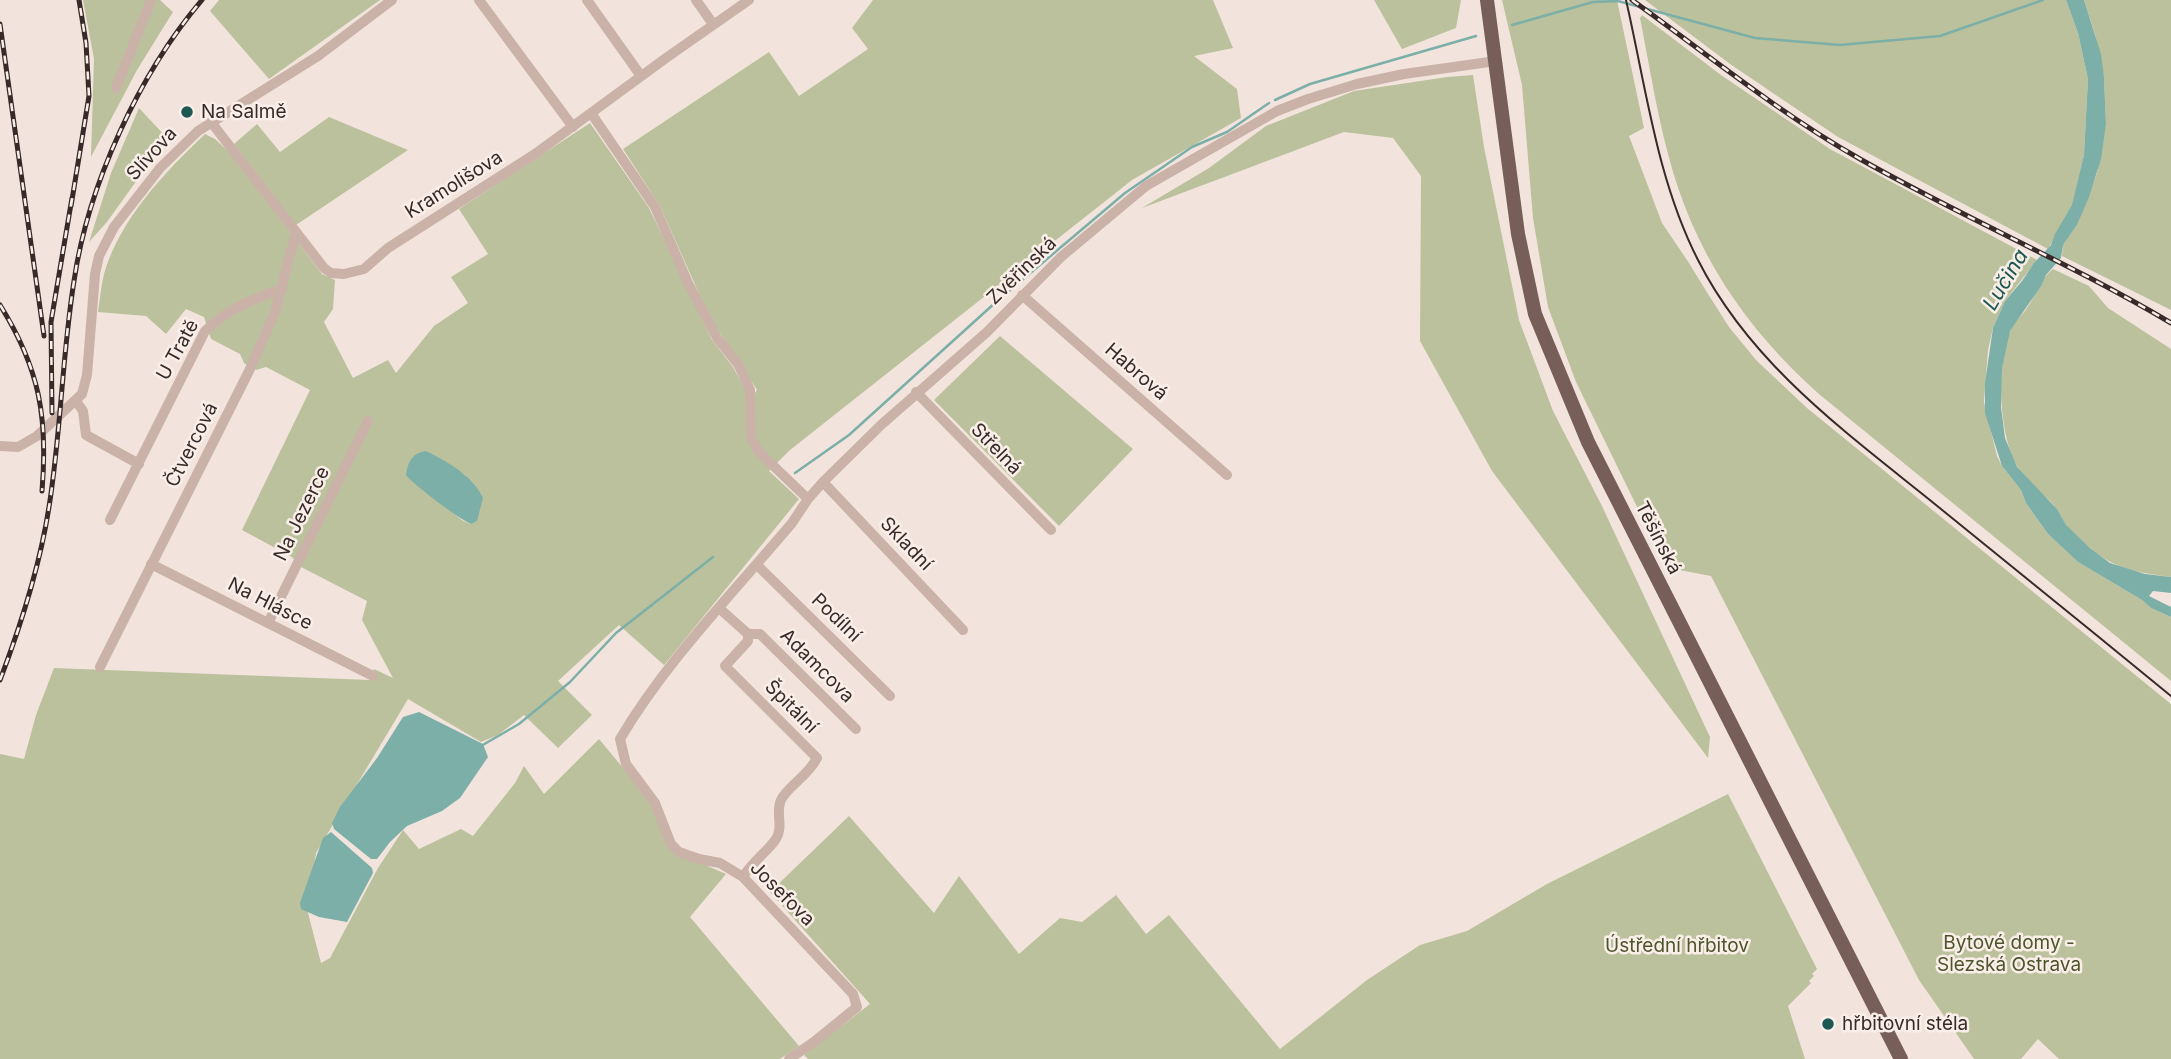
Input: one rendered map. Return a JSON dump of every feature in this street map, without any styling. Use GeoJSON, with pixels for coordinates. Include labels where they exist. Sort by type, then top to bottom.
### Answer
{"type":"FeatureCollection","features":[{"type":"Feature","properties":{"kind":"main road","name":"Těšínská"},"geometry":{"type":"LineString","coordinates":[[1487,0],[1518,233],[1535,314],[1558,374],[1588,442],[1901,1059]]}},
{"type":"Feature","properties":{"kind":"street"},"geometry":{"type":"LineString","coordinates":[[117,88],[151,0]]}},
{"type":"Feature","properties":{"kind":"street","name":"Slívova"},"geometry":{"type":"LineString","coordinates":[[0,446],[18,447],[37,436],[76,401],[85,385],[99,256],[106,240],[160,168],[183,144],[211,122],[297,69],[392,0]]}},
{"type":"Feature","properties":{"kind":"street"},"geometry":{"type":"LineString","coordinates":[[479,0],[573,127]]}},
{"type":"Feature","properties":{"kind":"street"},"geometry":{"type":"LineString","coordinates":[[587,0],[641,76]]}},
{"type":"Feature","properties":{"kind":"street"},"geometry":{"type":"LineString","coordinates":[[696,0],[713,24]]}},
{"type":"Feature","properties":{"kind":"street","name":"Kramolišova"},"geometry":{"type":"LineString","coordinates":[[211,122],[324,268],[331,273],[344,274],[364,269],[388,248],[535,154],[748,0]]}},
{"type":"Feature","properties":{"kind":"street","name":"Zvěřinská"},"geometry":{"type":"LineString","coordinates":[[673,663],[792,523],[823,482],[1102,220],[1146,186],[1277,111],[1357,84],[1496,61]]}},
{"type":"Feature","properties":{"kind":"street"},"geometry":{"type":"LineString","coordinates":[[592,113],[655,207],[688,283],[717,338],[746,381],[750,390],[751,438],[759,452],[808,499]]}},
{"type":"Feature","properties":{"kind":"street","name":"Čtvercová"},"geometry":{"type":"LineString","coordinates":[[100,667],[249,371],[275,312],[296,232]]}},
{"type":"Feature","properties":{"kind":"street","name":"U Tratě"},"geometry":{"type":"LineString","coordinates":[[110,520],[205,331],[219,317],[248,300],[282,289]]}},
{"type":"Feature","properties":{"kind":"street","name":"Habrová"},"geometry":{"type":"LineString","coordinates":[[1022,295],[1227,475]]}},
{"type":"Feature","properties":{"kind":"street","name":"Střelná"},"geometry":{"type":"LineString","coordinates":[[916,392],[1051,530]]}},
{"type":"Feature","properties":{"kind":"street"},"geometry":{"type":"LineString","coordinates":[[76,401],[83,411],[86,435],[139,464]]}},
{"type":"Feature","properties":{"kind":"street","name":"Na Jezerce"},"geometry":{"type":"LineString","coordinates":[[268,623],[368,421]]}},
{"type":"Feature","properties":{"kind":"street","name":"Skladní"},"geometry":{"type":"LineString","coordinates":[[823,482],[963,630]]}},
{"type":"Feature","properties":{"kind":"street","name":"Na Hlásce"},"geometry":{"type":"LineString","coordinates":[[151,564],[373,676]]}},
{"type":"Feature","properties":{"kind":"street","name":"Podílní"},"geometry":{"type":"LineString","coordinates":[[757,565],[890,696]]}},
{"type":"Feature","properties":{"kind":"street","name":"Adamcova"},"geometry":{"type":"LineString","coordinates":[[719,608],[748,634],[760,634],[856,729]]}},
{"type":"Feature","properties":{"kind":"street","name":"Špitální"},"geometry":{"type":"LineString","coordinates":[[743,877],[751,863],[776,840],[780,828],[778,810],[781,799],[810,771],[817,758],[725,666],[748,641],[748,634]]}},
{"type":"Feature","properties":{"kind":"street","name":"Josefova"},"geometry":{"type":"LineString","coordinates":[[673,663],[620,739],[626,764],[655,803],[671,844],[679,852],[720,863],[743,877],[853,994],[857,1007],[789,1059]]}},
{"type":"Feature","properties":{"kind":"green space"},"geometry":{"type":"Polygon","coordinates":[[[83,0],[160,0],[173,12],[137,70],[91,157],[94,59],[83,0]]]}},
{"type":"Feature","properties":{"kind":"green space"},"geometry":{"type":"Polygon","coordinates":[[[219,0],[380,0],[269,79],[210,11],[219,0]]]}},
{"type":"Feature","properties":{"kind":"green space"},"geometry":{"type":"Polygon","coordinates":[[[873,0],[1213,0],[1233,48],[1194,56],[1237,89],[1241,118],[1132,180],[790,450],[769,471],[799,499],[664,665],[619,625],[558,681],[592,715],[558,748],[524,715],[498,735],[481,742],[408,699],[316,853],[308,913],[321,963],[330,958],[378,868],[403,830],[419,849],[461,829],[473,836],[515,783],[524,766],[544,794],[599,739],[652,803],[671,850],[726,874],[690,917],[799,1046],[780,1059],[0,1059],[0,754],[24,759],[36,715],[54,668],[370,680],[374,669],[393,678],[362,620],[367,601],[301,567],[292,557],[242,530],[310,390],[266,367],[256,370],[244,363],[240,354],[211,339],[204,317],[186,309],[166,334],[146,316],[98,312],[103,279],[111,254],[132,216],[159,181],[205,134],[215,139],[230,153],[322,274],[335,280],[333,309],[324,322],[353,378],[388,360],[396,373],[434,326],[468,303],[451,277],[488,254],[459,209],[590,123],[649,208],[712,340],[733,367],[747,393],[746,407],[757,390],[709,316],[660,206],[623,149],[769,52],[799,96],[868,49],[852,28],[873,0]],[[426,451],[433,497],[470,524],[477,521],[465,475],[426,451]]]}},
{"type":"Feature","properties":{"kind":"green space"},"geometry":{"type":"Polygon","coordinates":[[[1374,0],[1461,0],[1456,28],[1402,49],[1374,0]]]}},
{"type":"Feature","properties":{"kind":"green space","name":"Bytové domy - Slezská Ostrava"},"geometry":{"type":"Polygon","coordinates":[[[1502,0],[1617,0],[1644,128],[1629,136],[1662,223],[1729,327],[1756,360],[1807,408],[2171,704],[2171,1059],[2059,1059],[2038,1039],[2021,1059],[1974,1059],[1919,980],[1711,576],[1674,569],[1641,515],[1576,382],[1548,307],[1533,218],[1522,85],[1502,0]]]}},
{"type":"Feature","properties":{"kind":"green space"},"geometry":{"type":"Polygon","coordinates":[[[1645,0],[2066,0],[2078,33],[2088,79],[2084,155],[2073,205],[2048,249],[1838,137],[1730,64],[1645,0]]]}},
{"type":"Feature","properties":{"kind":"green space"},"geometry":{"type":"Polygon","coordinates":[[[2084,0],[2171,0],[2171,310],[2062,256],[2063,245],[2077,225],[2097,173],[2106,124],[2104,77],[2084,0]]]}},
{"type":"Feature","properties":{"kind":"green space"},"geometry":{"type":"Polygon","coordinates":[[[1642,15],[1721,75],[1830,149],[2037,260],[2005,301],[1993,328],[1988,350],[1984,402],[1997,456],[2048,534],[2078,562],[2151,608],[2171,617],[2171,681],[1819,394],[1792,369],[1745,315],[1707,255],[1679,189],[1656,103],[1640,18],[1642,15]]]}},
{"type":"Feature","properties":{"kind":"green space"},"geometry":{"type":"Polygon","coordinates":[[[1473,75],[1484,147],[1519,320],[1553,411],[1601,504],[1710,737],[1708,758],[1492,471],[1420,341],[1421,176],[1393,138],[1344,132],[1142,208],[1209,168],[1266,126],[1354,91],[1473,75]]]}},
{"type":"Feature","properties":{"kind":"green space"},"geometry":{"type":"Polygon","coordinates":[[[139,108],[167,138],[107,222],[89,242],[111,173],[139,108]]]}},
{"type":"Feature","properties":{"kind":"green space"},"geometry":{"type":"Polygon","coordinates":[[[329,117],[408,150],[296,225],[234,144],[257,124],[280,152],[329,117]]]}},
{"type":"Feature","properties":{"kind":"green space"},"geometry":{"type":"Polygon","coordinates":[[[2053,269],[2089,286],[2108,308],[2171,349],[2171,577],[2122,567],[2091,549],[2068,528],[2053,505],[2025,478],[2012,455],[2003,421],[2001,383],[2005,348],[2013,327],[2053,269]]]}},
{"type":"Feature","properties":{"kind":"green space"},"geometry":{"type":"Polygon","coordinates":[[[1000,336],[1133,449],[1059,526],[934,400],[1000,336]]]}},
{"type":"Feature","properties":{"kind":"green space","name":"Ústřední hřbitov"},"geometry":{"type":"Polygon","coordinates":[[[1728,794],[1817,969],[1809,981],[1811,983],[1788,1006],[1805,1059],[808,1059],[804,1055],[870,1004],[770,892],[849,816],[934,913],[959,876],[1019,954],[1060,918],[1082,922],[1116,895],[1146,934],[1169,915],[1280,1049],[1367,980],[1420,945],[1467,931],[1547,884],[1728,794]]]}},
{"type":"Feature","properties":{"kind":"water"},"geometry":{"type":"Polygon","coordinates":[[[2066,0],[2084,0],[2101,54],[2106,124],[2101,159],[2077,225],[2063,245],[2061,258],[2046,275],[2010,331],[2002,368],[2001,407],[2005,438],[2017,467],[2057,509],[2066,525],[2090,548],[2110,563],[2145,574],[2171,577],[2171,593],[2153,591],[2149,596],[2171,607],[2171,617],[2151,608],[2078,562],[2048,534],[2026,503],[2021,490],[2002,466],[1985,413],[1985,383],[1993,328],[2005,301],[2051,245],[2072,205],[2084,155],[2088,79],[2078,33],[2066,0]]]}},
{"type":"Feature","properties":{"kind":"water"},"geometry":{"type":"Polygon","coordinates":[[[426,451],[459,470],[473,482],[483,498],[477,521],[471,524],[457,516],[406,475],[412,459],[426,451]]]}},
{"type":"Feature","properties":{"kind":"water"},"geometry":{"type":"Polygon","coordinates":[[[419,712],[483,744],[488,757],[460,798],[442,811],[407,826],[377,859],[371,859],[334,829],[332,823],[340,807],[377,758],[403,717],[419,712]]]}},
{"type":"Feature","properties":{"kind":"water"},"geometry":{"type":"Polygon","coordinates":[[[331,832],[372,868],[373,873],[347,922],[319,917],[301,909],[300,903],[323,838],[331,832]]]}},
{"type":"Feature","properties":{"kind":"waterway"},"geometry":{"type":"LineString","coordinates":[[1512,25],[1593,2],[1618,1],[1755,38],[1840,45],[1940,36],[2043,0]]}},
{"type":"Feature","properties":{"kind":"waterway"},"geometry":{"type":"LineString","coordinates":[[1275,100],[1310,84],[1476,36]]}},
{"type":"Feature","properties":{"kind":"waterway"},"geometry":{"type":"LineString","coordinates":[[795,473],[849,435],[996,302],[1125,193],[1192,147],[1227,132],[1269,103]]}},
{"type":"Feature","properties":{"kind":"waterway"},"geometry":{"type":"LineString","coordinates":[[481,746],[519,724],[570,682],[616,633],[713,557]]}},
{"type":"Feature","properties":{"kind":"tram line"},"geometry":{"type":"LineString","coordinates":[[1626,0],[1654,133],[1672,198],[1698,260],[1720,298],[1745,332],[1773,365],[1836,424],[2171,696]]}},
{"type":"Feature","properties":{"kind":"railway"},"geometry":{"type":"LineString","coordinates":[[71,206],[89,96],[86,43],[79,0]]}},
{"type":"Feature","properties":{"kind":"railway"},"geometry":{"type":"LineString","coordinates":[[0,680],[29,595],[45,529],[53,479],[70,309],[81,244],[91,207],[104,169],[138,96],[157,62],[202,0]]}},
{"type":"Feature","properties":{"kind":"railway"},"geometry":{"type":"LineString","coordinates":[[1632,0],[1772,103],[1860,159],[2094,280],[2171,323]]}},
{"type":"Feature","properties":{"kind":"railway"},"geometry":{"type":"LineString","coordinates":[[0,24],[44,336]]}},
{"type":"Feature","properties":{"kind":"railway"},"geometry":{"type":"LineString","coordinates":[[52,413],[51,322],[72,198]]}},
{"type":"Feature","properties":{"kind":"railway"},"geometry":{"type":"LineString","coordinates":[[0,305],[24,351],[38,395],[44,440],[42,491]]}},
{"type":"Feature","properties":{"kind":"place","name":"Na Salmě"},"geometry":{"type":"Point","coordinates":[187,112]}},
{"type":"Feature","properties":{"kind":"place","name":"hřbitovní stéla"},"geometry":{"type":"Point","coordinates":[1828,1024]}},
{"type":"Feature","properties":{"kind":"water label","name":"Lučina"},"geometry":{"type":"Point","coordinates":[2006,280]}}]}
